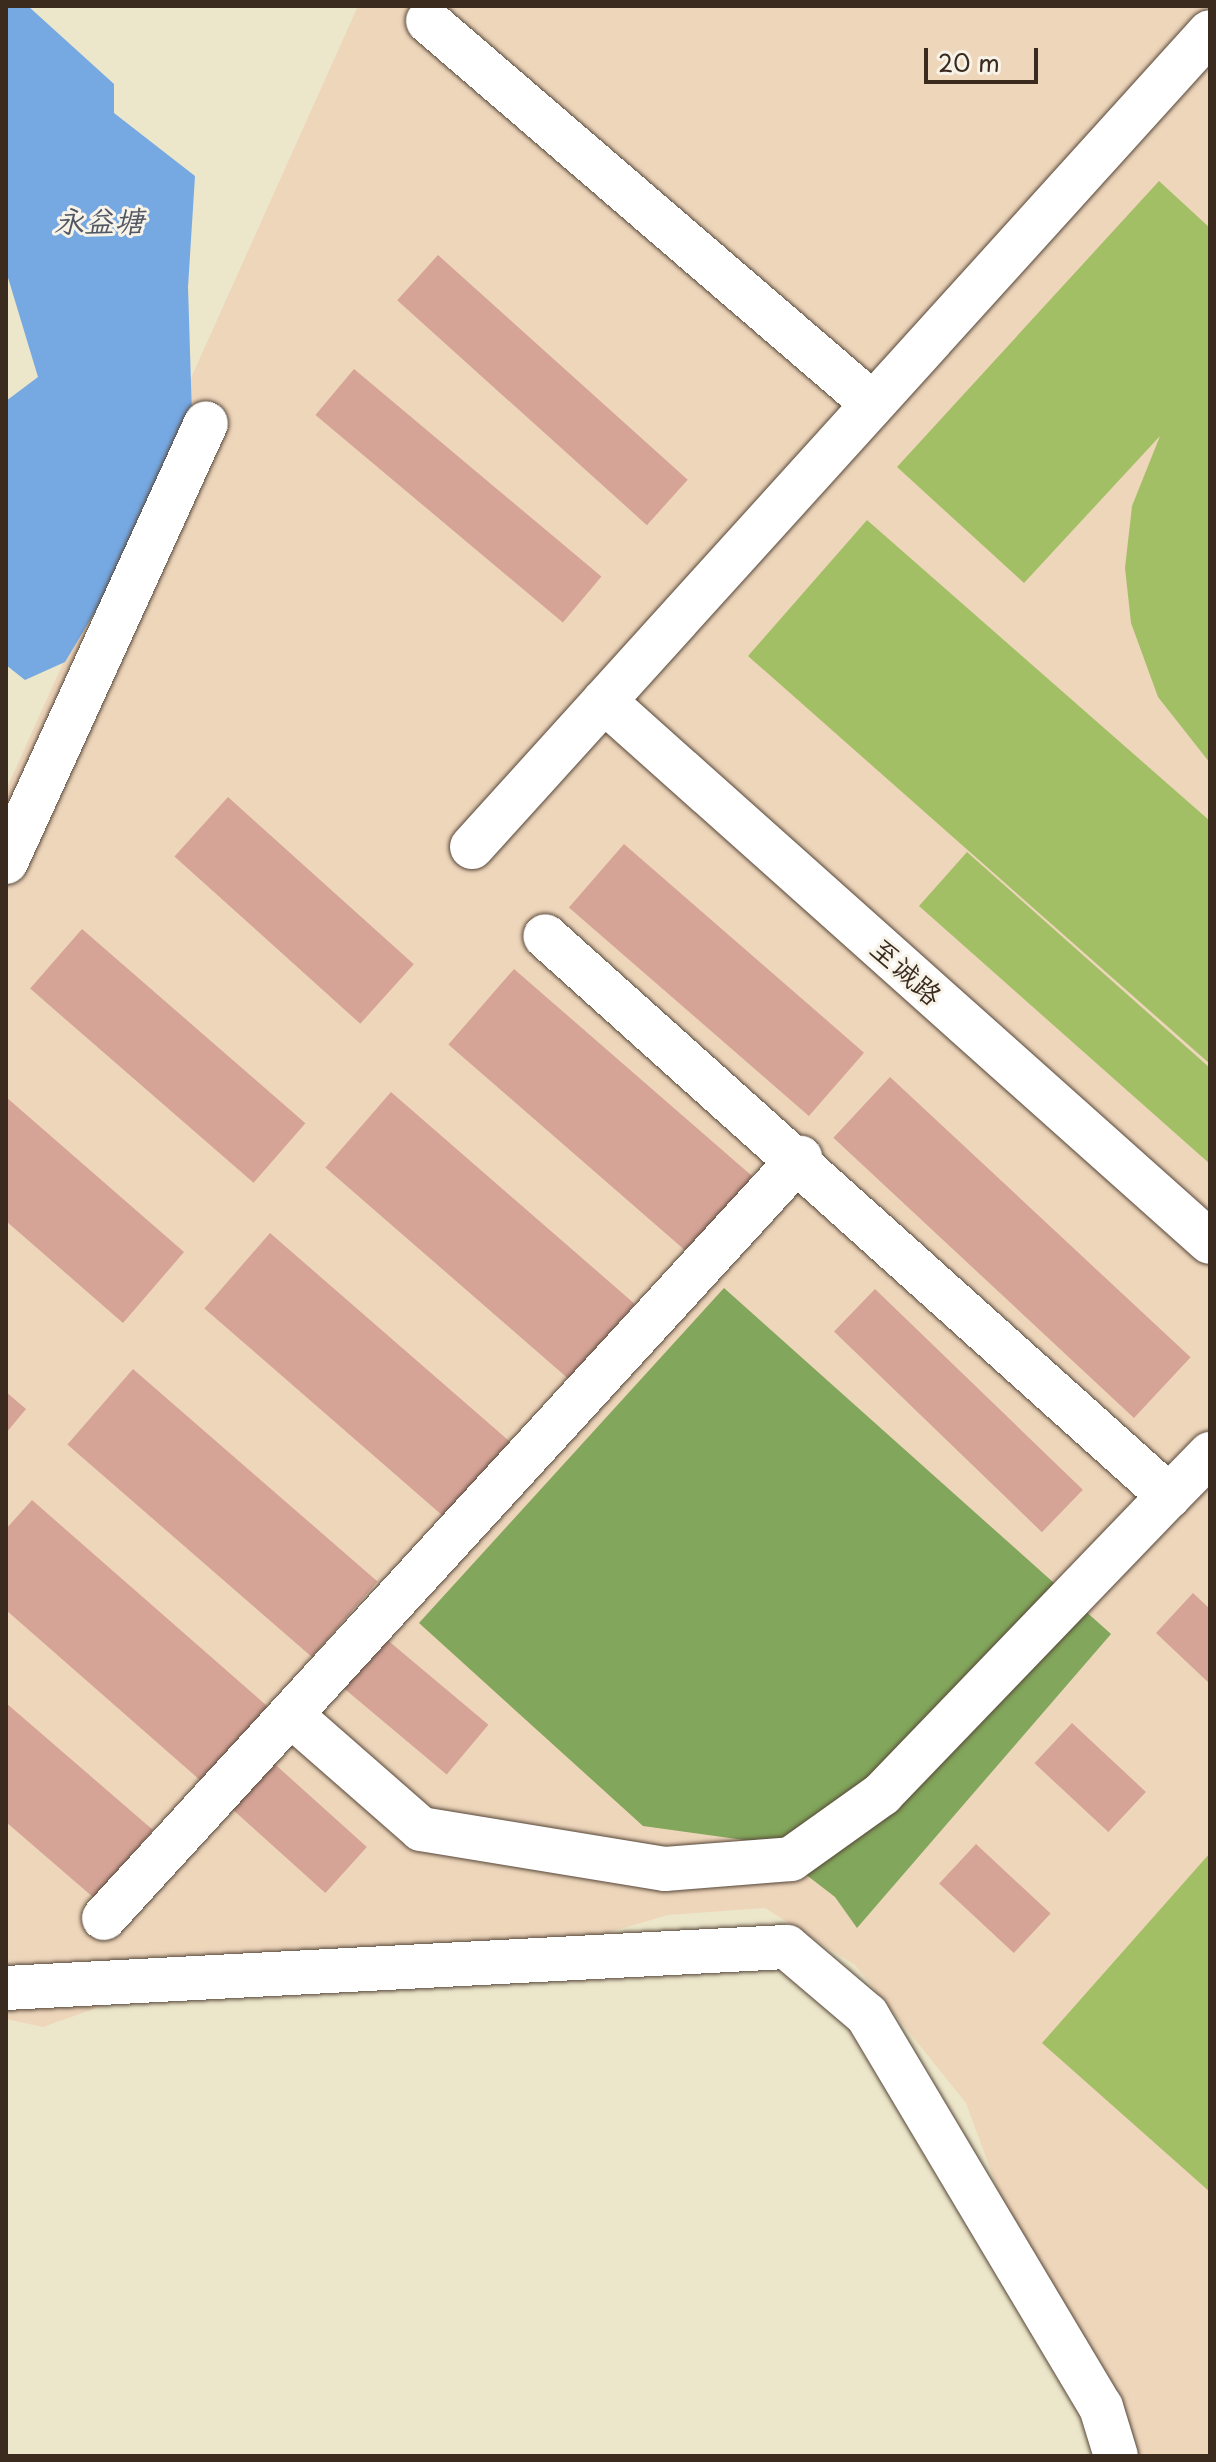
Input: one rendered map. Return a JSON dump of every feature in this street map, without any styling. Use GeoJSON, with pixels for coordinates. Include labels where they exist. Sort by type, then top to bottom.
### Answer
{"type":"FeatureCollection","features":[{"type":"Feature","properties":{"kind":"street"},"geometry":{"type":"LineString","coordinates":[[428,21],[873,404]]}},
{"type":"Feature","properties":{"kind":"street"},"geometry":{"type":"LineString","coordinates":[[472,847],[1210,32]]}},
{"type":"Feature","properties":{"kind":"street"},"geometry":{"type":"LineString","coordinates":[[6,862],[206,424]]}},
{"type":"Feature","properties":{"kind":"street","name":"至诚路"},"geometry":{"type":"LineString","coordinates":[[604,701],[1210,1242]]}},
{"type":"Feature","properties":{"kind":"street"},"geometry":{"type":"LineString","coordinates":[[545,936],[800,1158],[1169,1496]]}},
{"type":"Feature","properties":{"kind":"street"},"geometry":{"type":"LineString","coordinates":[[104,1918],[800,1158]]}},
{"type":"Feature","properties":{"kind":"street"},"geometry":{"type":"LineString","coordinates":[[291,1715],[421,1829],[665,1869],[791,1859],[882,1794],[1210,1454]]}},
{"type":"Feature","properties":{"kind":"street"},"geometry":{"type":"LineString","coordinates":[[6,1988],[787,1947],[867,2015],[1101,2407],[1116,2456]]}},
{"type":"Feature","properties":{"kind":"shaded area"},"geometry":{"type":"Polygon","coordinates":[[[358,6],[1210,6],[1210,2456],[1096,2456],[966,2103],[855,1965],[765,1908],[668,1915],[558,1947],[136,1994],[43,2027],[6,2019],[6,790],[358,6]]]}},
{"type":"Feature","properties":{"kind":"green space"},"geometry":{"type":"Polygon","coordinates":[[[1159,181],[1210,228],[1210,763],[1158,697],[1131,623],[1125,568],[1132,506],[1160,436],[1024,583],[897,467],[1159,181]]]}},
{"type":"Feature","properties":{"kind":"green space"},"geometry":{"type":"Polygon","coordinates":[[[867,520],[1210,821],[1210,1064],[748,656],[867,520]]]}},
{"type":"Feature","properties":{"kind":"green space"},"geometry":{"type":"Polygon","coordinates":[[[967,852],[1210,1068],[1210,1164],[919,906],[967,852]]]}},
{"type":"Feature","properties":{"kind":"green space"},"geometry":{"type":"Polygon","coordinates":[[[724,1288],[1111,1634],[857,1928],[835,1897],[765,1843],[643,1826],[419,1623],[724,1288]]]}},
{"type":"Feature","properties":{"kind":"green space"},"geometry":{"type":"Polygon","coordinates":[[[1210,1853],[1210,2192],[1042,2043],[1210,1853]]]}},
{"type":"Feature","properties":{"kind":"water","name":"永益塘"},"geometry":{"type":"Polygon","coordinates":[[[6,6],[28,6],[114,84],[114,113],[195,176],[188,287],[193,448],[65,662],[25,680],[6,665],[6,401],[38,377],[6,271],[6,6]]]}},
{"type":"Feature","properties":{"kind":"building"},"geometry":{"type":"Polygon","coordinates":[[[438,255],[688,480],[647,525],[397,300],[438,255]]]}},
{"type":"Feature","properties":{"kind":"building"},"geometry":{"type":"Polygon","coordinates":[[[354,369],[601,577],[563,623],[315,415],[354,369]]]}},
{"type":"Feature","properties":{"kind":"building"},"geometry":{"type":"Polygon","coordinates":[[[228,797],[414,964],[360,1024],[174,856],[228,797]]]}},
{"type":"Feature","properties":{"kind":"building"},"geometry":{"type":"Polygon","coordinates":[[[624,844],[864,1053],[809,1116],[569,907],[624,844]]]}},
{"type":"Feature","properties":{"kind":"building"},"geometry":{"type":"Polygon","coordinates":[[[82,929],[305,1123],[254,1183],[30,989],[82,929]]]}},
{"type":"Feature","properties":{"kind":"building"},"geometry":{"type":"Polygon","coordinates":[[[514,969],[758,1181],[692,1256],[448,1044],[514,969]]]}},
{"type":"Feature","properties":{"kind":"building"},"geometry":{"type":"Polygon","coordinates":[[[890,1077],[1191,1357],[1134,1418],[833,1138],[890,1077]]]}},
{"type":"Feature","properties":{"kind":"building"},"geometry":{"type":"Polygon","coordinates":[[[391,1092],[635,1304],[569,1379],[325,1167],[391,1092]]]}},
{"type":"Feature","properties":{"kind":"building"},"geometry":{"type":"Polygon","coordinates":[[[6,1097],[184,1252],[123,1323],[6,1221],[6,1097]]]}},
{"type":"Feature","properties":{"kind":"building"},"geometry":{"type":"Polygon","coordinates":[[[270,1233],[514,1445],[448,1520],[204,1308],[270,1233]]]}},
{"type":"Feature","properties":{"kind":"building"},"geometry":{"type":"Polygon","coordinates":[[[875,1289],[1083,1490],[1042,1532],[834,1331],[875,1289]]]}},
{"type":"Feature","properties":{"kind":"building"},"geometry":{"type":"Polygon","coordinates":[[[133,1369],[378,1582],[312,1657],[67,1444],[133,1369]]]}},
{"type":"Feature","properties":{"kind":"building"},"geometry":{"type":"Polygon","coordinates":[[[6,1392],[26,1409],[6,1433],[6,1392]]]}},
{"type":"Feature","properties":{"kind":"building"},"geometry":{"type":"Polygon","coordinates":[[[32,1500],[275,1713],[209,1788],[6,1610],[6,1529],[32,1500]]]}},
{"type":"Feature","properties":{"kind":"building"},"geometry":{"type":"Polygon","coordinates":[[[1193,1593],[1210,1609],[1210,1684],[1156,1633],[1193,1593]]]}},
{"type":"Feature","properties":{"kind":"building"},"geometry":{"type":"Polygon","coordinates":[[[385,1638],[488,1725],[447,1775],[343,1688],[385,1638]]]}},
{"type":"Feature","properties":{"kind":"building"},"geometry":{"type":"Polygon","coordinates":[[[6,1703],[153,1830],[94,1898],[6,1822],[6,1703]]]}},
{"type":"Feature","properties":{"kind":"building"},"geometry":{"type":"Polygon","coordinates":[[[1072,1723],[1146,1792],[1108,1832],[1034,1763],[1072,1723]]]}},
{"type":"Feature","properties":{"kind":"building"},"geometry":{"type":"Polygon","coordinates":[[[268,1758],[367,1847],[325,1893],[227,1804],[268,1758]]]}},
{"type":"Feature","properties":{"kind":"building"},"geometry":{"type":"Polygon","coordinates":[[[976,1844],[1051,1914],[1014,1953],[939,1883],[976,1844]]]}}]}
